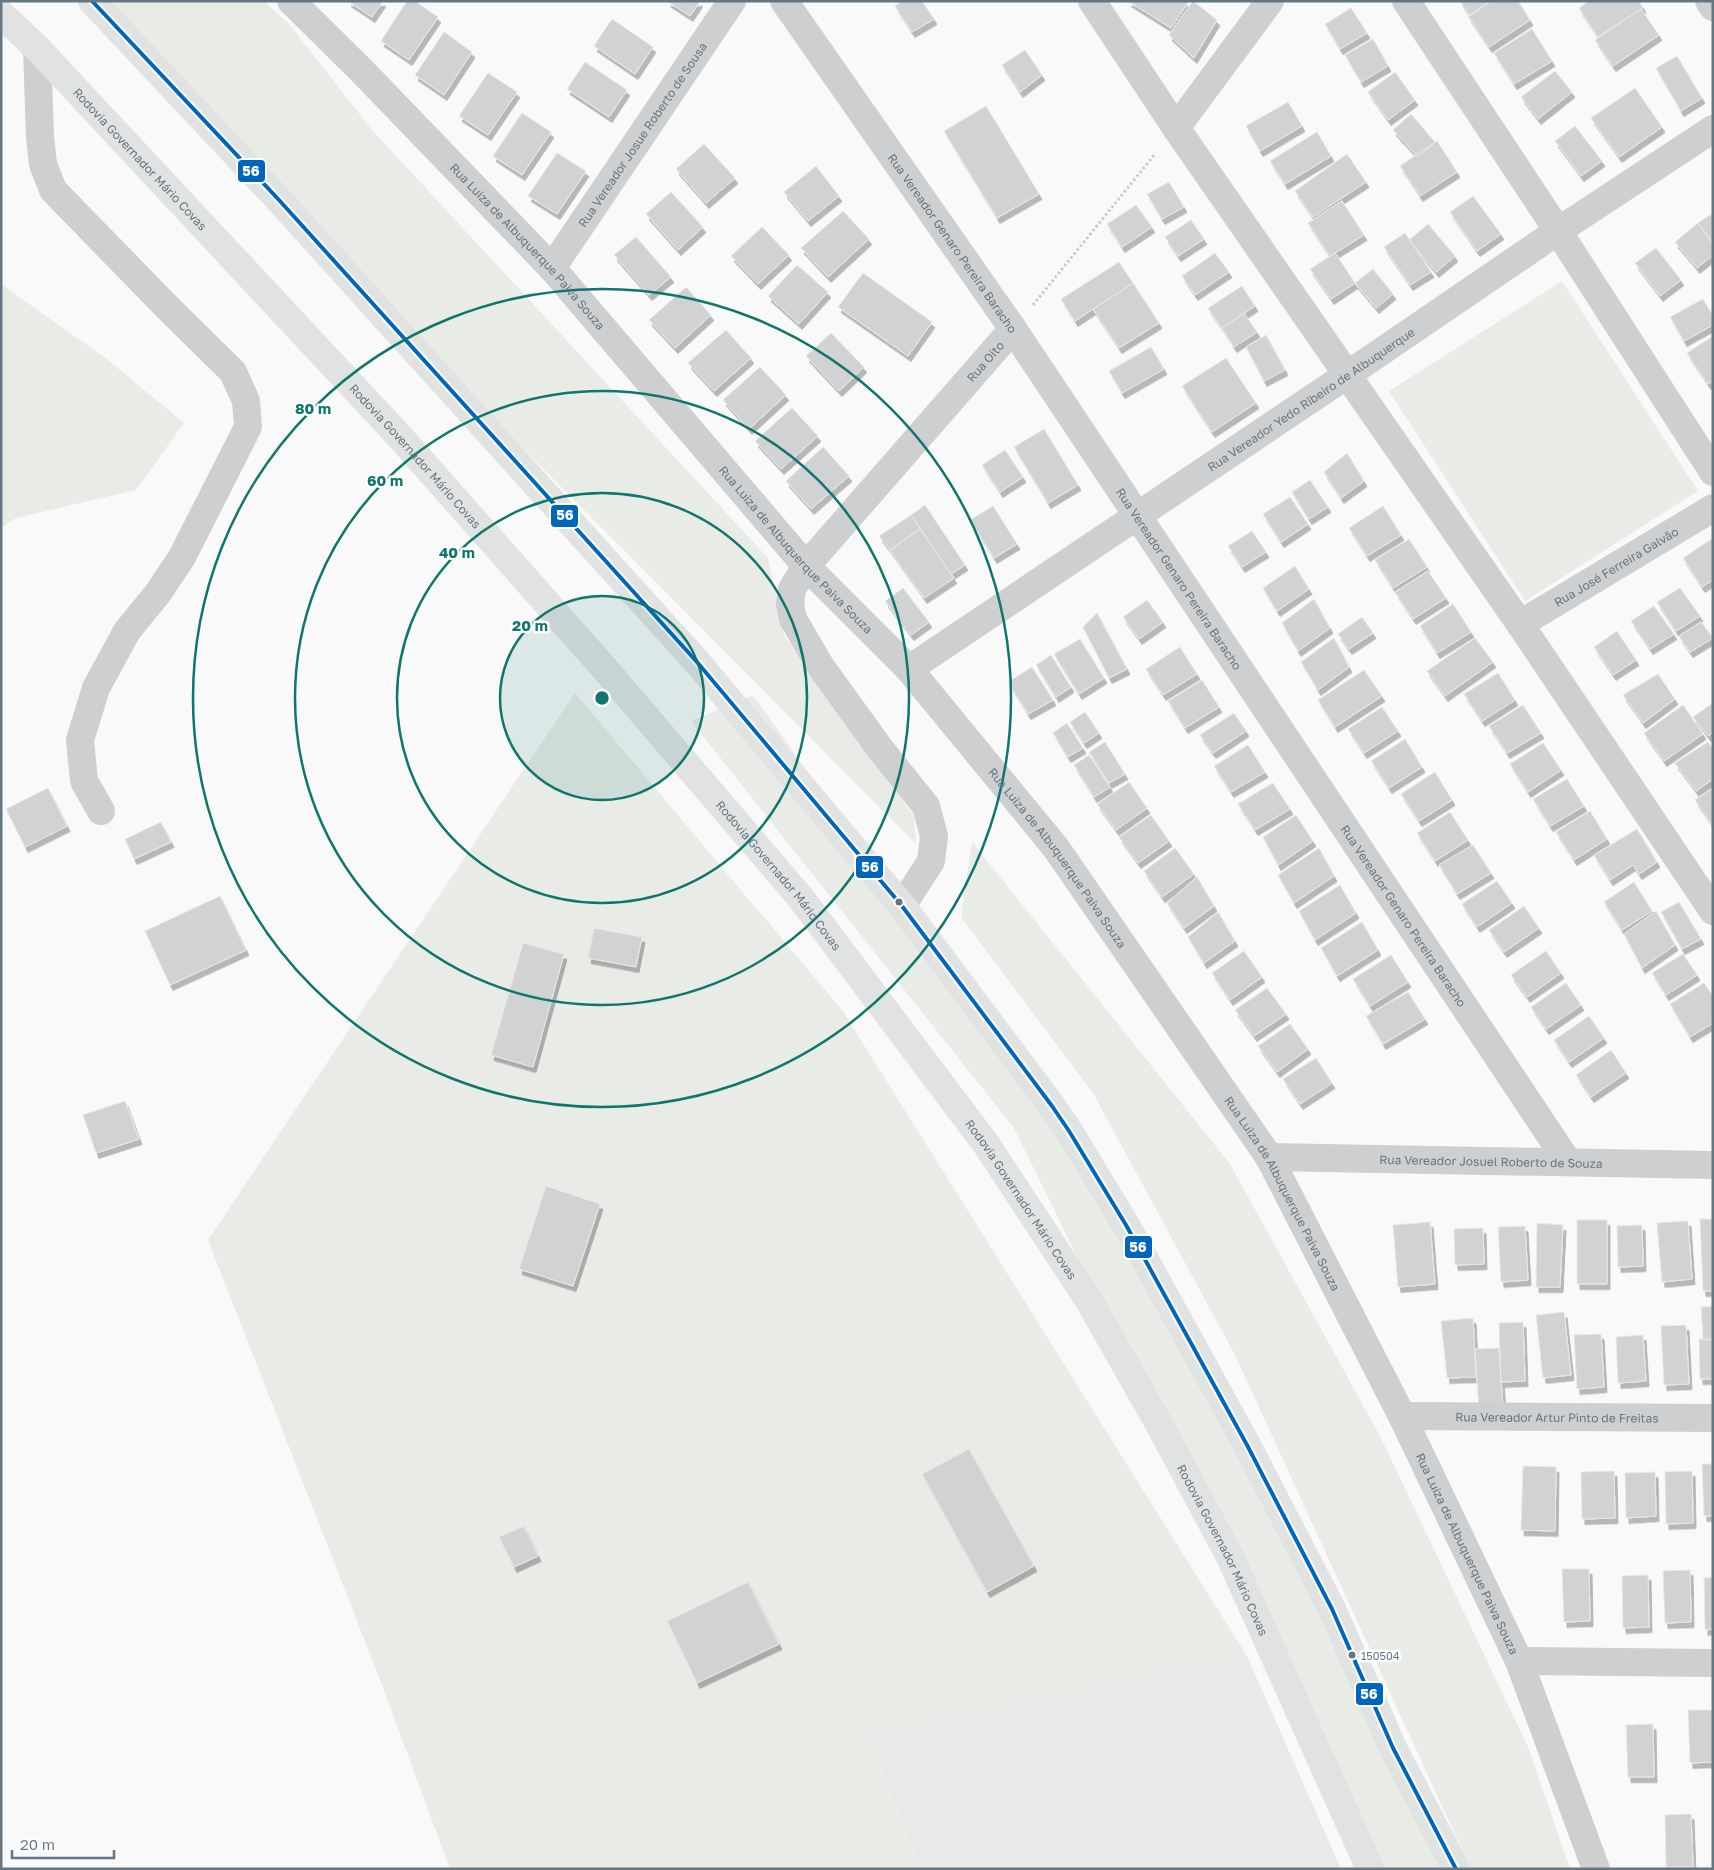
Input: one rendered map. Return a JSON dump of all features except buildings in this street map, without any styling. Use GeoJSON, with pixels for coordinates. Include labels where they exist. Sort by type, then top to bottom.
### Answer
{"type":"FeatureCollection","features":[{"type":"Feature","properties":{"kind":"highway"},"geometry":{"type":"LineString","coordinates":[[92,1],[279,200],[697,662],[902,906],[1052,1106],[1126,1225],[1247,1445],[1332,1609],[1393,1748],[1456,1869]]}},
{"type":"Feature","properties":{"kind":"highway","name":"Rodovia Governador Mário Covas"},"geometry":{"type":"LineString","coordinates":[[1,14],[37,48],[401,438],[618,684],[800,897],[986,1144],[1088,1299],[1159,1424],[1230,1557],[1370,1869]]}},
{"type":"Feature","properties":{"kind":"street","name":"Rua Luiza de Albuquerque Paiva Souza"},"geometry":{"type":"LineString","coordinates":[[291,1],[361,70],[552,268],[806,566],[909,669],[1056,848],[1269,1157],[1402,1416],[1519,1661],[1596,1869]]}},
{"type":"Feature","properties":{"kind":"street","name":"Rua Vereador Josue Roberto de Sousa"},"geometry":{"type":"LineString","coordinates":[[552,268],[732,1]]}},
{"type":"Feature","properties":{"kind":"street","name":"Rua Vereador Genaro Pereira Baracho"},"geometry":{"type":"LineString","coordinates":[[784,1],[1013,329],[1568,1162]]}},
{"type":"Feature","properties":{"kind":"street"},"geometry":{"type":"LineString","coordinates":[[1092,1],[1176,128],[1520,624],[1713,911]]}},
{"type":"Feature","properties":{"kind":"street"},"geometry":{"type":"LineString","coordinates":[[1176,128],[1270,1]]}},
{"type":"Feature","properties":{"kind":"street"},"geometry":{"type":"LineString","coordinates":[[1406,1],[1558,231],[1713,472]]}},
{"type":"Feature","properties":{"kind":"street"},"geometry":{"type":"LineString","coordinates":[[1709,1],[1713,7]]}},
{"type":"Feature","properties":{"kind":"street"},"geometry":{"type":"LineString","coordinates":[[37,48],[40,137],[43,164],[53,190],[232,372],[246,401],[248,426],[182,557],[158,593],[126,631],[96,688],[80,740],[84,781],[101,811]]}},
{"type":"Feature","properties":{"kind":"street","name":"Rua Vereador Yedo Ribeiro de Albuquerque"},"geometry":{"type":"LineString","coordinates":[[909,669],[1558,231],[1713,129]]}},
{"type":"Feature","properties":{"kind":"street","name":"Rua Oito"},"geometry":{"type":"LineString","coordinates":[[902,906],[931,861],[934,836],[926,806],[881,750],[821,667],[793,619],[790,604],[792,589],[806,566],[1013,329]]}},
{"type":"Feature","properties":{"kind":"street","name":"Rua José Ferreira Galvão"},"geometry":{"type":"LineString","coordinates":[[1520,624],[1713,508]]}},
{"type":"Feature","properties":{"kind":"street","name":"Rua Vereador Josuel Roberto de Souza"},"geometry":{"type":"LineString","coordinates":[[1269,1157],[1713,1165]]}},
{"type":"Feature","properties":{"kind":"street","name":"Rua Vereador Artur Pinto de Freitas"},"geometry":{"type":"LineString","coordinates":[[1402,1416],[1713,1418]]}},
{"type":"Feature","properties":{"kind":"street"},"geometry":{"type":"LineString","coordinates":[[1519,1661],[1713,1663]]}},
{"type":"Feature","properties":{"kind":"path","name":"Rua Oito"},"geometry":{"type":"LineString","coordinates":[[1013,329],[1176,128]]}},
{"type":"Feature","properties":{"kind":"shaded area"},"geometry":{"type":"Polygon","coordinates":[[[92,1],[264,1],[289,24],[372,130],[768,558],[784,635],[914,816],[916,844],[307,231],[92,1]]]}},
{"type":"Feature","properties":{"kind":"shaded area"},"geometry":{"type":"Polygon","coordinates":[[[1562,281],[1698,491],[1525,601],[1389,391],[1562,281]]]}},
{"type":"Feature","properties":{"kind":"shaded area"},"geometry":{"type":"Polygon","coordinates":[[[1,284],[108,360],[184,423],[136,490],[16,518],[1,528],[1,284]]]}},
{"type":"Feature","properties":{"kind":"shaded area"},"geometry":{"type":"Polygon","coordinates":[[[575,693],[842,1010],[1247,1656],[870,1734],[921,1869],[450,1869],[379,1677],[208,1240],[575,693]]]}},
{"type":"Feature","properties":{"kind":"shaded area"},"geometry":{"type":"Polygon","coordinates":[[[753,695],[902,906],[1176,1316],[1443,1869],[1366,1869],[1159,1424],[1014,1128],[691,721],[753,695]]]}},
{"type":"Feature","properties":{"kind":"shaded area"},"geometry":{"type":"Polygon","coordinates":[[[972,842],[1230,1164],[1380,1436],[1529,1749],[1570,1869],[1471,1869],[1235,1355],[1093,1093],[961,917],[972,842]]]}},
{"type":"Feature","properties":{"kind":"shaded area"},"geometry":{"type":"Polygon","coordinates":[[[1247,1656],[1341,1869],[921,1869],[869,1734],[1247,1656]]]}},
{"type":"Feature","properties":{"kind":"transit line","name":"56"},"geometry":{"type":"LineString","coordinates":[[92,1],[279,200],[697,662],[902,906],[1052,1106],[1126,1225],[1247,1445],[1332,1609],[1393,1748],[1456,1869]]}},
{"type":"Feature","properties":{"kind":"place","name":"150504"},"geometry":{"type":"Point","coordinates":[1352,1655]}}]}
